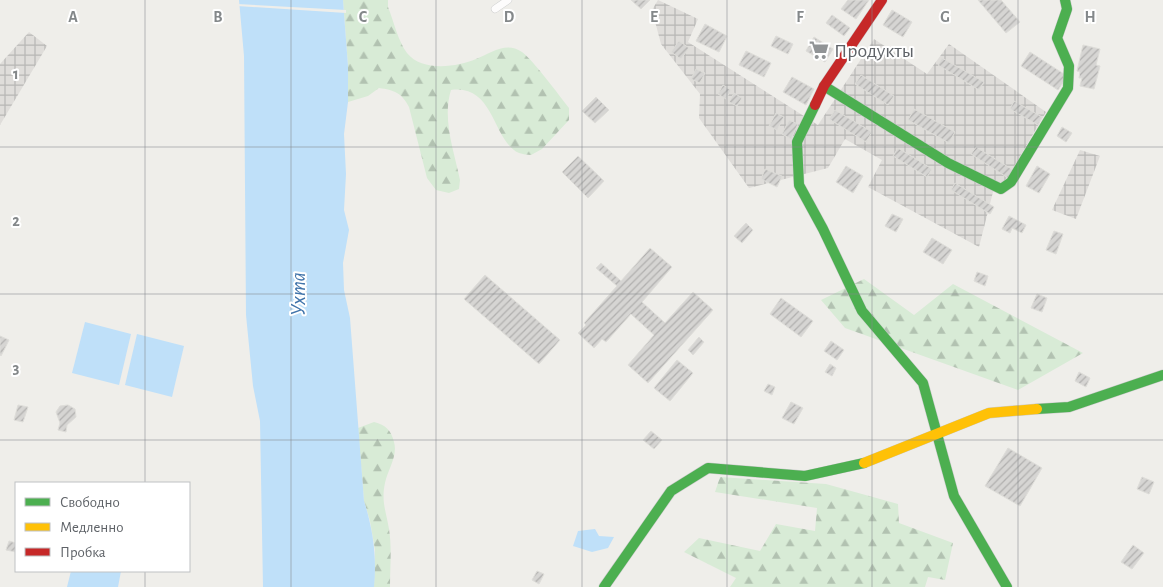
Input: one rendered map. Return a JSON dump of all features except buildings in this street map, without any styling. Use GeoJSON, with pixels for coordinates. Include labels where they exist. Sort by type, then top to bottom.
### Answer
{"type":"FeatureCollection","features":[{"type":"Feature","properties":{"kind":"street"},"geometry":{"type":"LineString","coordinates":[[495,9],[508,0]]}},
{"type":"Feature","properties":{"kind":"street"},"geometry":{"type":"LineString","coordinates":[[882,0],[824,86],[797,142],[798,185],[823,229],[862,311],[923,383],[939,433],[954,496],[1007,587]]}},
{"type":"Feature","properties":{"kind":"street"},"geometry":{"type":"LineString","coordinates":[[824,86],[948,163],[1001,189],[1011,182],[1068,88],[1070,66],[1057,38],[1067,9],[1065,0]]}},
{"type":"Feature","properties":{"kind":"street"},"geometry":{"type":"LineString","coordinates":[[604,587],[671,491],[708,468],[805,476],[864,463],[989,413],[1069,407],[1163,375]]}},
{"type":"Feature","properties":{"kind":"shaded area"},"geometry":{"type":"Polygon","coordinates":[[[658,0],[698,19],[688,42],[818,125],[874,39],[927,74],[949,44],[1046,112],[1008,177],[993,192],[979,247],[868,187],[882,160],[845,139],[828,168],[749,188],[699,118],[700,94],[661,44],[652,10],[658,0]]]}},
{"type":"Feature","properties":{"kind":"shaded area"},"geometry":{"type":"Polygon","coordinates":[[[29,32],[47,46],[0,125],[0,64],[29,32]]]}},
{"type":"Feature","properties":{"kind":"shaded area"},"geometry":{"type":"Polygon","coordinates":[[[1080,150],[1100,156],[1076,219],[1052,210],[1080,150]]]}},
{"type":"Feature","properties":{"kind":"green space"},"geometry":{"type":"Polygon","coordinates":[[[343,0],[388,0],[388,7],[404,48],[413,59],[421,63],[450,66],[468,62],[504,48],[516,49],[522,52],[569,108],[569,120],[542,149],[531,155],[526,155],[510,147],[485,104],[476,96],[465,90],[451,90],[448,124],[460,180],[459,189],[449,193],[436,190],[427,178],[409,107],[400,95],[393,91],[379,88],[368,96],[348,102],[348,66],[343,0]]]}},
{"type":"Feature","properties":{"kind":"green space"},"geometry":{"type":"Polygon","coordinates":[[[864,279],[914,315],[953,284],[1083,353],[1018,390],[845,328],[821,300],[864,279]]]}},
{"type":"Feature","properties":{"kind":"green space"},"geometry":{"type":"Polygon","coordinates":[[[374,422],[385,426],[390,431],[395,447],[394,457],[385,483],[384,495],[390,543],[390,587],[374,587],[375,550],[364,501],[358,428],[374,422]]]}},
{"type":"Feature","properties":{"kind":"green space"},"geometry":{"type":"Polygon","coordinates":[[[720,477],[826,484],[898,504],[899,523],[953,543],[945,580],[928,577],[925,587],[730,587],[736,578],[684,552],[699,538],[760,551],[776,524],[815,531],[817,508],[715,492],[720,477]]]}},
{"type":"Feature","properties":{"kind":"water","name":"Ухта"},"geometry":{"type":"Polygon","coordinates":[[[239,0],[343,0],[348,66],[348,102],[344,134],[346,174],[344,210],[349,230],[343,263],[344,290],[350,318],[364,501],[373,543],[374,587],[263,587],[260,421],[253,386],[246,315],[244,56],[239,0]]]}},
{"type":"Feature","properties":{"kind":"water"},"geometry":{"type":"Polygon","coordinates":[[[85,322],[131,334],[119,385],[72,373],[85,322]]]}},
{"type":"Feature","properties":{"kind":"water"},"geometry":{"type":"Polygon","coordinates":[[[137,334],[184,346],[172,397],[125,385],[137,334]]]}},
{"type":"Feature","properties":{"kind":"water"},"geometry":{"type":"Polygon","coordinates":[[[595,529],[599,536],[614,537],[608,548],[592,552],[573,546],[578,531],[595,529]]]}},
{"type":"Feature","properties":{"kind":"water"},"geometry":{"type":"Polygon","coordinates":[[[71,572],[121,572],[118,587],[67,587],[71,572]]]}},
{"type":"Feature","properties":{"kind":"pier"},"geometry":{"type":"Polygon","coordinates":[[[237,4],[346,10],[346,13],[237,6],[237,4]]]}},
{"type":"Feature","properties":{"kind":"traffic: fast"},"geometry":{"type":"LineString","coordinates":[[824,86],[948,163],[1001,189],[1011,182],[1068,88],[1069,66],[1057,38],[1067,9],[1065,0]]}},
{"type":"Feature","properties":{"kind":"traffic: fast"},"geometry":{"type":"LineString","coordinates":[[815,105],[797,142],[799,185],[823,229],[862,311],[923,383],[954,496],[1007,587]]}},
{"type":"Feature","properties":{"kind":"traffic: fast"},"geometry":{"type":"LineString","coordinates":[[1037,409],[1069,407],[1163,375]]}},
{"type":"Feature","properties":{"kind":"traffic: fast"},"geometry":{"type":"LineString","coordinates":[[604,587],[671,491],[708,468],[805,476],[864,463]]}},
{"type":"Feature","properties":{"kind":"traffic: slow"},"geometry":{"type":"LineString","coordinates":[[864,463],[989,413],[1037,409]]}},
{"type":"Feature","properties":{"kind":"traffic: jam"},"geometry":{"type":"LineString","coordinates":[[815,105],[824,86],[882,0]]}},
{"type":"Feature","properties":{"kind":"place","name":"Продукты"},"geometry":{"type":"Point","coordinates":[819,50]}}]}
